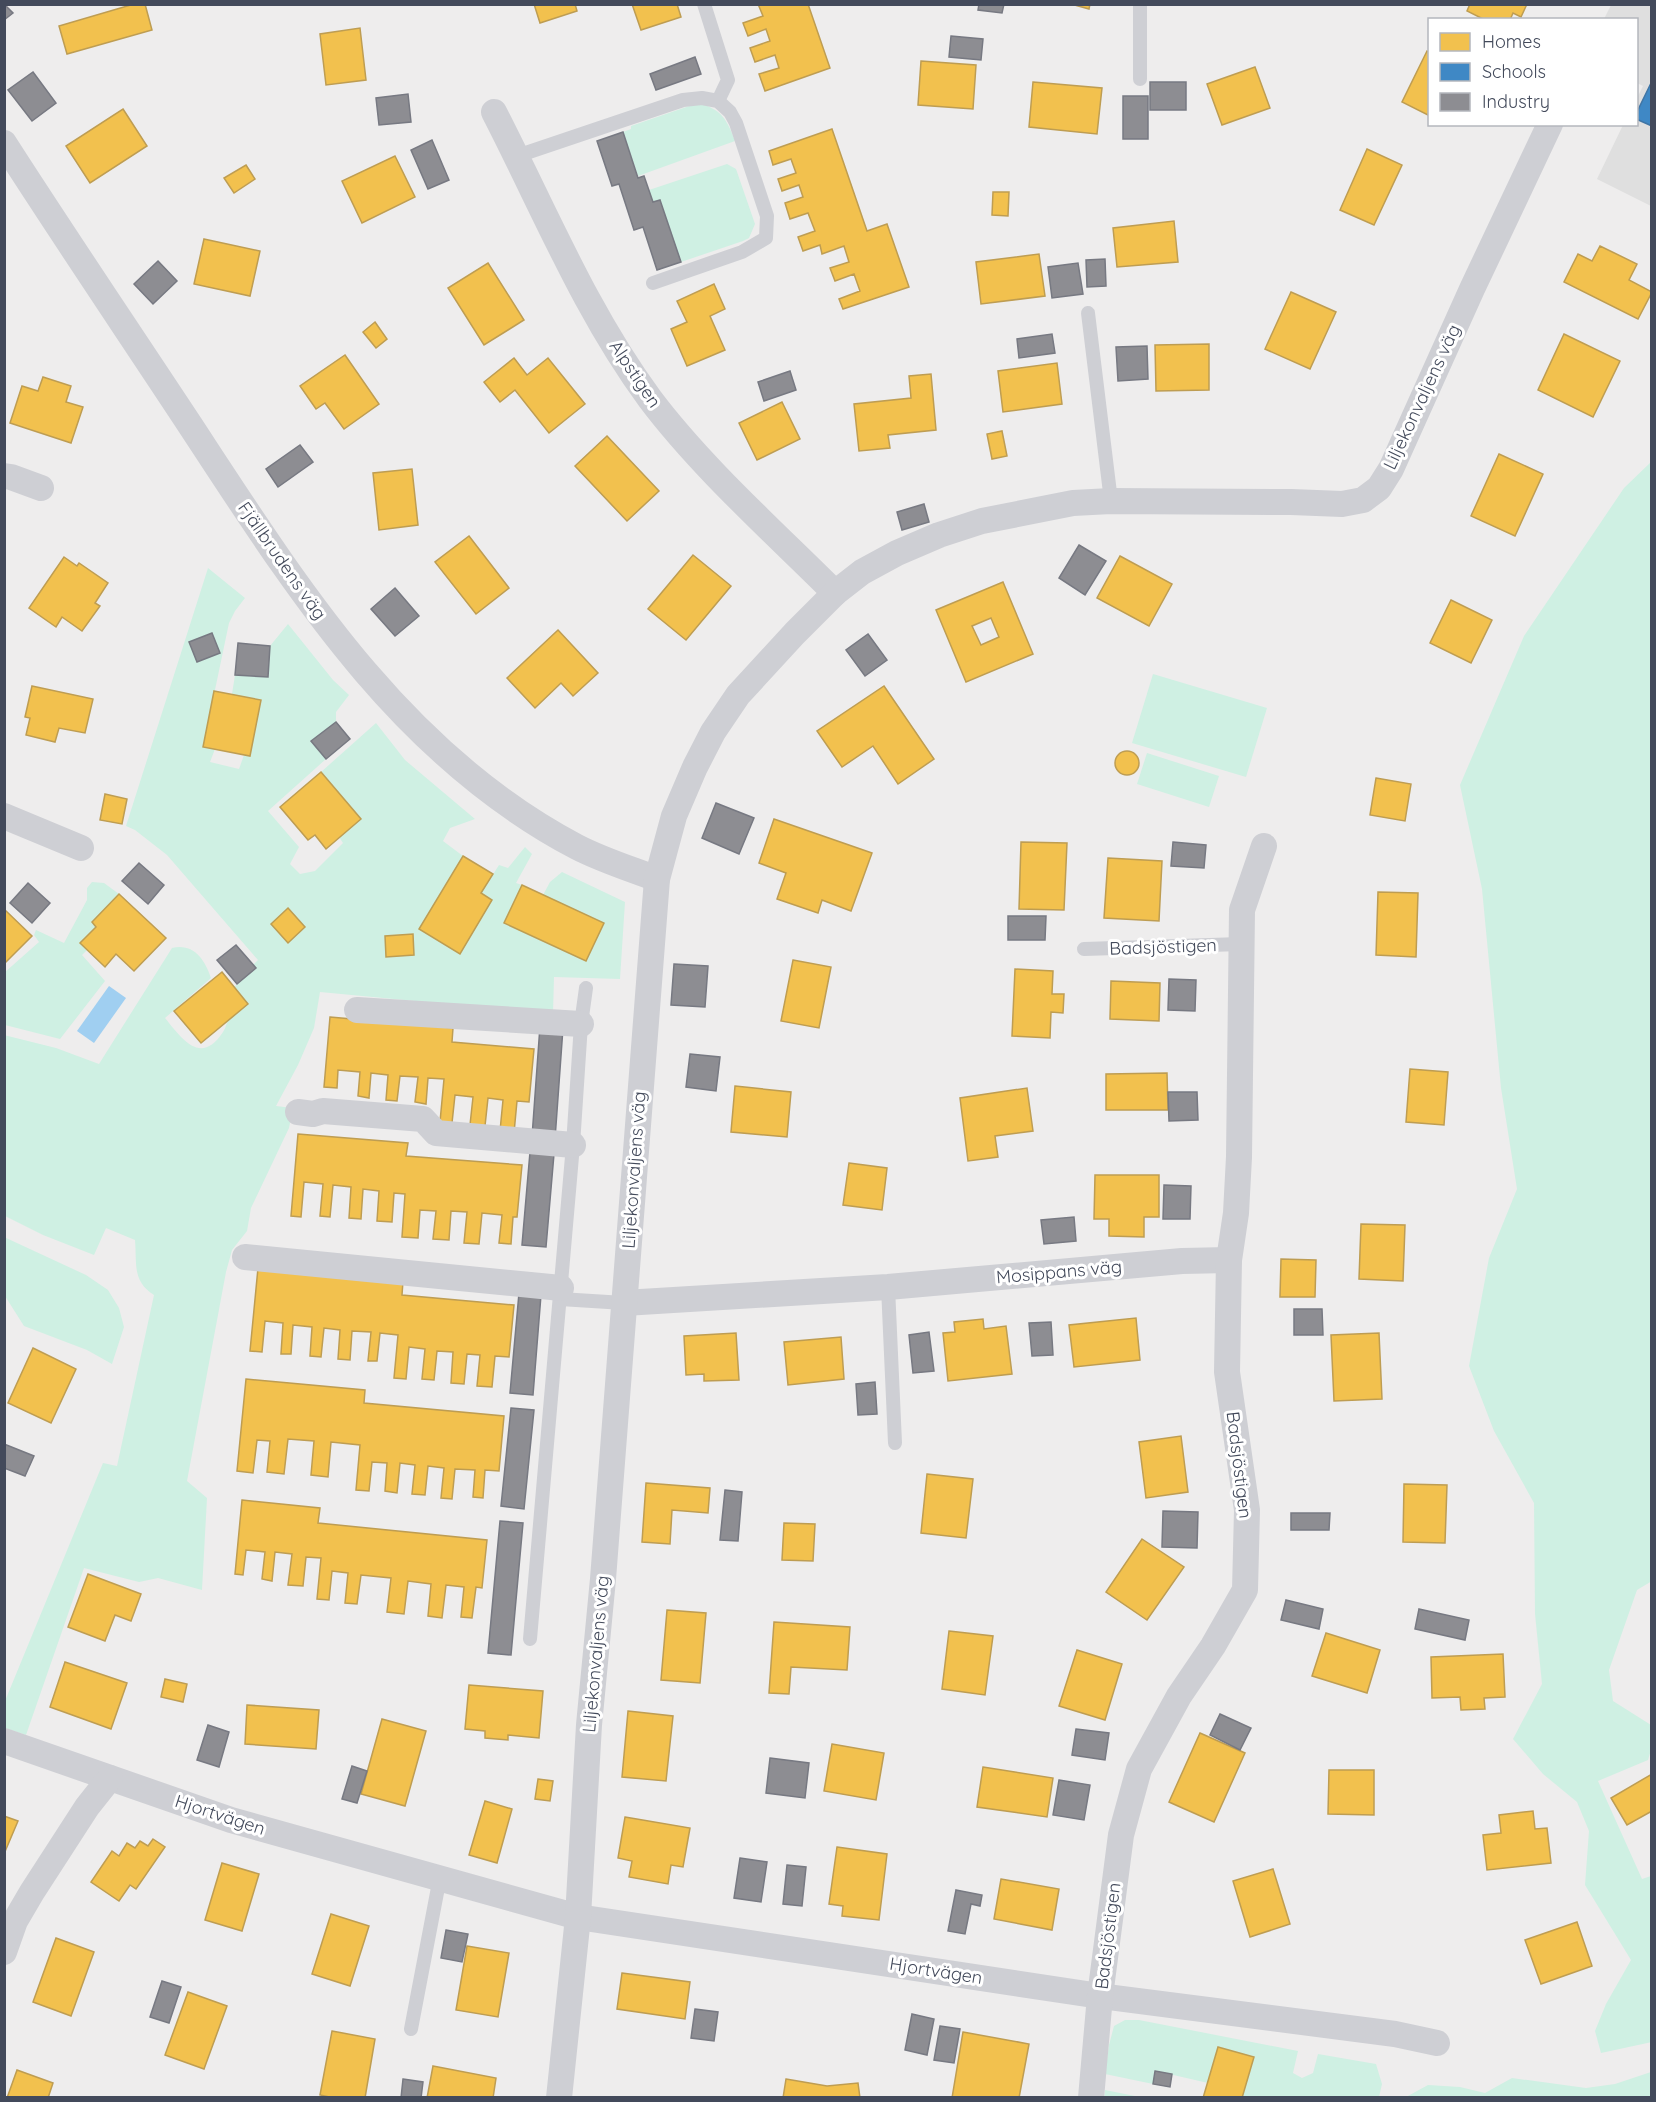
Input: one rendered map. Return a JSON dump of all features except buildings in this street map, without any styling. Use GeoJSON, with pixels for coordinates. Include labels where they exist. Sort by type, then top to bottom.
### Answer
{"type":"FeatureCollection","features":[{"type":"Feature","properties":{"kind":"street","name":"Alpstigen"},"geometry":{"type":"LineString","coordinates":[[494,112],[577,282],[650,399],[705,463],[835,594]]}},
{"type":"Feature","properties":{"kind":"street","name":"Liljekonvaljens väg"},"geometry":{"type":"LineString","coordinates":[[559,2097],[578,1917],[589,1725],[657,879],[674,816],[695,766],[713,732],[738,695],[795,633],[835,594],[862,572],[897,553],[939,535],[982,521],[1062,505],[1111,501],[1342,504],[1363,500],[1378,488],[1391,469],[1549,126]]}},
{"type":"Feature","properties":{"kind":"street","name":"Fjällbrudens väg"},"geometry":{"type":"LineString","coordinates":[[4,143],[262,536],[346,651],[372,681],[436,748],[510,807],[579,848],[657,879]]}},
{"type":"Feature","properties":{"kind":"street"},"geometry":{"type":"LineString","coordinates":[[4,476],[41,488]]}},
{"type":"Feature","properties":{"kind":"street"},"geometry":{"type":"LineString","coordinates":[[4,816],[81,848]]}},
{"type":"Feature","properties":{"kind":"street","name":"Badsjöstigen"},"geometry":{"type":"LineString","coordinates":[[1091,2097],[1100,1996],[1121,1835],[1139,1769],[1179,1696],[1213,1646],[1245,1590],[1247,1510],[1227,1372],[1229,1260],[1236,1213],[1239,1157],[1242,910],[1264,846]]}},
{"type":"Feature","properties":{"kind":"street"},"geometry":{"type":"LineString","coordinates":[[357,1010],[581,1024]]}},
{"type":"Feature","properties":{"kind":"street"},"geometry":{"type":"LineString","coordinates":[[298,1112],[423,1119],[436,1133],[573,1145]]}},
{"type":"Feature","properties":{"kind":"street"},"geometry":{"type":"LineString","coordinates":[[245,1257],[560,1294]]}},
{"type":"Feature","properties":{"kind":"street","name":"Mosippans väg"},"geometry":{"type":"LineString","coordinates":[[624,1303],[888,1287],[1182,1261],[1229,1260]]}},
{"type":"Feature","properties":{"kind":"street","name":"Hjortvägen"},"geometry":{"type":"LineString","coordinates":[[4,1741],[231,1820],[578,1917],[1100,1996],[1395,2034],[1437,2043]]}},
{"type":"Feature","properties":{"kind":"street"},"geometry":{"type":"LineString","coordinates":[[4,1952],[15,1922],[32,1892],[87,1807],[110,1778]]}},
{"type":"Feature","properties":{"kind":"lane"},"geometry":{"type":"LineString","coordinates":[[704,4],[729,80],[718,101]]}},
{"type":"Feature","properties":{"kind":"lane"},"geometry":{"type":"LineString","coordinates":[[1140,4],[1140,79]]}},
{"type":"Feature","properties":{"kind":"lane"},"geometry":{"type":"LineString","coordinates":[[516,156],[683,100],[702,98],[718,101],[730,112],[736,123],[767,216],[766,238],[742,252],[653,283]]}},
{"type":"Feature","properties":{"kind":"lane"},"geometry":{"type":"LineString","coordinates":[[1088,313],[1111,501]]}},
{"type":"Feature","properties":{"kind":"lane","name":"Badsjöstigen"},"geometry":{"type":"LineString","coordinates":[[1084,949],[1241,944]]}},
{"type":"Feature","properties":{"kind":"lane"},"geometry":{"type":"LineString","coordinates":[[530,1639],[573,1145],[581,1024],[586,988]]}},
{"type":"Feature","properties":{"kind":"lane"},"geometry":{"type":"LineString","coordinates":[[888,1287],[895,1443]]}},
{"type":"Feature","properties":{"kind":"lane"},"geometry":{"type":"LineString","coordinates":[[560,1294],[624,1303]]}},
{"type":"Feature","properties":{"kind":"lane"},"geometry":{"type":"LineString","coordinates":[[411,2029],[440,1877]]}},
{"type":"Feature","properties":{"kind":"shaded area"},"geometry":{"type":"Polygon","coordinates":[[[1611,5],[1651,5],[1651,206],[1597,179],[1623,126],[1638,126],[1638,96],[1643,86],[1638,84],[1638,18],[1604,18],[1611,5]]]}},
{"type":"Feature","properties":{"kind":"green space"},"geometry":{"type":"Polygon","coordinates":[[[698,103],[712,108],[722,116],[735,141],[638,176],[623,132],[631,129],[631,126],[698,103]]]}},
{"type":"Feature","properties":{"kind":"green space"},"geometry":{"type":"Polygon","coordinates":[[[727,164],[736,169],[755,224],[749,238],[681,262],[660,200],[653,202],[649,190],[727,164]]]}},
{"type":"Feature","properties":{"kind":"green space"},"geometry":{"type":"Polygon","coordinates":[[[1651,462],[1652,1581],[1637,1590],[1609,1670],[1613,1701],[1651,1725],[1651,1750],[1648,1760],[1598,1781],[1642,1879],[1651,1876],[1652,2042],[1601,2053],[1595,2031],[1606,2004],[1631,1960],[1585,1885],[1589,1831],[1577,1802],[1543,1774],[1513,1739],[1542,1684],[1535,1614],[1534,1503],[1494,1431],[1469,1366],[1489,1258],[1517,1189],[1501,1088],[1482,889],[1460,785],[1524,636],[1624,488],[1651,462]]]}},
{"type":"Feature","properties":{"kind":"green space"},"geometry":{"type":"Polygon","coordinates":[[[208,568],[245,598],[229,623],[203,747],[215,749],[210,762],[239,769],[244,755],[250,756],[261,700],[232,694],[235,675],[267,677],[270,646],[288,624],[333,680],[349,695],[336,712],[336,722],[311,741],[326,759],[268,811],[299,847],[290,864],[300,874],[315,871],[343,843],[339,837],[361,819],[321,772],[376,723],[405,760],[475,819],[450,828],[443,841],[463,856],[419,929],[460,954],[492,900],[481,893],[499,865],[508,868],[525,847],[532,854],[516,883],[522,885],[504,923],[543,895],[550,882],[562,872],[625,902],[620,979],[554,977],[553,1014],[320,992],[314,1028],[298,1065],[276,1106],[293,1108],[289,1128],[251,1208],[247,1231],[232,1250],[226,1272],[187,1481],[207,1498],[202,1590],[158,1578],[139,1582],[84,1568],[26,1735],[5,1728],[5,1701],[103,1463],[117,1466],[154,1295],[147,1290],[139,1278],[135,1240],[106,1228],[94,1255],[43,1235],[5,1216],[4,1035],[56,1048],[99,1064],[172,948],[187,948],[198,954],[211,978],[165,1018],[185,1041],[199,1048],[207,1047],[215,1042],[223,1032],[229,1019],[248,1004],[234,987],[255,969],[253,965],[258,960],[167,855],[135,830],[126,826],[208,568]]]}},
{"type":"Feature","properties":{"kind":"green space"},"geometry":{"type":"Polygon","coordinates":[[[1153,674],[1267,708],[1246,777],[1132,743],[1153,674]]]}},
{"type":"Feature","properties":{"kind":"green space"},"geometry":{"type":"Polygon","coordinates":[[[1147,753],[1219,776],[1209,807],[1137,784],[1147,753]]]}},
{"type":"Feature","properties":{"kind":"green space"},"geometry":{"type":"Polygon","coordinates":[[[92,882],[104,883],[119,894],[92,922],[96,927],[80,943],[87,950],[82,955],[105,981],[60,1039],[5,1025],[4,973],[39,942],[34,935],[36,930],[64,943],[87,900],[87,888],[92,882]]]}},
{"type":"Feature","properties":{"kind":"green space"},"geometry":{"type":"Polygon","coordinates":[[[4,1237],[86,1275],[108,1290],[119,1308],[124,1327],[112,1364],[87,1350],[24,1326],[5,1296],[4,1237]]]}},
{"type":"Feature","properties":{"kind":"green space"},"geometry":{"type":"Polygon","coordinates":[[[1125,2020],[1139,2020],[1298,2051],[1293,2073],[1302,2078],[1313,2073],[1318,2054],[1376,2064],[1382,2084],[1379,2097],[1242,2097],[1253,2057],[1219,2047],[1208,2083],[1156,2071],[1153,2084],[1105,2074],[1114,2026],[1125,2020]]]}},
{"type":"Feature","properties":{"kind":"green space"},"geometry":{"type":"Polygon","coordinates":[[[1651,2072],[1651,2097],[1406,2097],[1428,2085],[1460,2087],[1485,2093],[1512,2078],[1586,2088],[1615,2084],[1651,2072]]]}},
{"type":"Feature","properties":{"kind":"green space"},"geometry":{"type":"Polygon","coordinates":[[[1105,2090],[1140,2097],[1104,2098],[1105,2090]]]}},
{"type":"Feature","properties":{"kind":"water"},"geometry":{"type":"Polygon","coordinates":[[[109,986],[126,998],[94,1043],[77,1031],[109,986]]]}}]}
